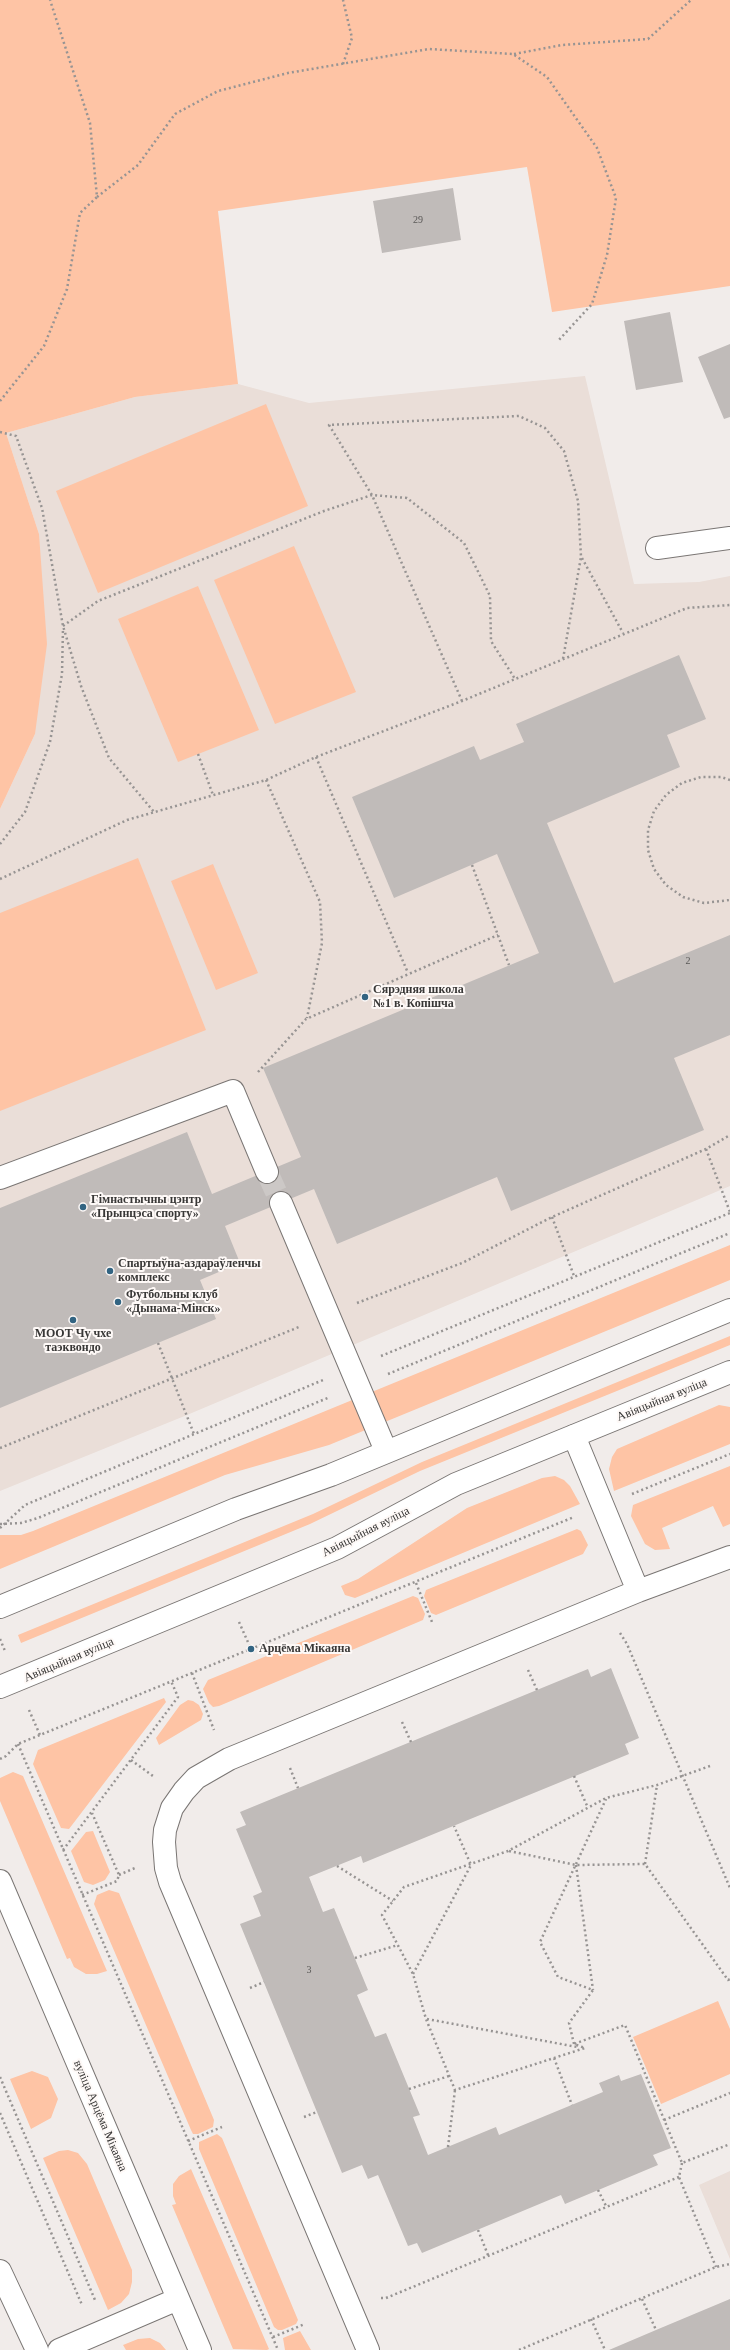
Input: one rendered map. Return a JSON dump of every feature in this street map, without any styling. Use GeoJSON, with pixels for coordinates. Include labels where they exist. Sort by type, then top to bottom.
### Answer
{"type":"FeatureCollection","features":[{"type":"Feature","properties":{"kind":"main road"},"geometry":{"type":"LineString","coordinates":[[657,548],[730,538]]}},
{"type":"Feature","properties":{"kind":"main road"},"geometry":{"type":"LineString","coordinates":[[0,1178],[233,1091],[267,1172]]}},
{"type":"Feature","properties":{"kind":"main road"},"geometry":{"type":"LineString","coordinates":[[281,1203],[386,1452]]}},
{"type":"Feature","properties":{"kind":"main road"},"geometry":{"type":"LineString","coordinates":[[0,1607],[236,1509],[332,1475],[730,1310]]}},
{"type":"Feature","properties":{"kind":"main road","name":"Авіяцыйная вуліца"},"geometry":{"type":"LineString","coordinates":[[0,1687],[337,1548],[456,1484],[730,1372]]}},
{"type":"Feature","properties":{"kind":"main road"},"geometry":{"type":"LineString","coordinates":[[574,1436],[638,1591]]}},
{"type":"Feature","properties":{"kind":"main road"},"geometry":{"type":"LineString","coordinates":[[368,2350],[170,1882],[164,1854],[165,1830],[168,1819],[178,1799],[189,1784],[203,1773],[229,1759],[638,1591],[730,1557]]}},
{"type":"Feature","properties":{"kind":"main road","name":"вуліца Арцёма Мікаяна"},"geometry":{"type":"LineString","coordinates":[[0,1882],[200,2350]]}},
{"type":"Feature","properties":{"kind":"main road"},"geometry":{"type":"LineString","coordinates":[[0,2271],[37,2350]]}},
{"type":"Feature","properties":{"kind":"main road"},"geometry":{"type":"LineString","coordinates":[[59,2350],[178,2299]]}},
{"type":"Feature","properties":{"kind":"path"},"geometry":{"type":"LineString","coordinates":[[50,0],[90,123],[97,198]]}},
{"type":"Feature","properties":{"kind":"path"},"geometry":{"type":"LineString","coordinates":[[342,64],[352,38],[343,0]]}},
{"type":"Feature","properties":{"kind":"path"},"geometry":{"type":"LineString","coordinates":[[0,401],[44,346],[67,289],[80,213],[138,165],[175,114],[218,91],[288,73],[429,48],[513,54],[562,45],[648,39],[691,0]]}},
{"type":"Feature","properties":{"kind":"path"},"geometry":{"type":"LineString","coordinates":[[513,54],[547,77],[598,148],[616,198],[607,255],[592,304],[558,341]]}},
{"type":"Feature","properties":{"kind":"path"},"geometry":{"type":"LineString","coordinates":[[462,701],[372,495],[329,425],[519,416],[545,428],[564,451],[578,501],[581,557],[563,659]]}},
{"type":"Feature","properties":{"kind":"path"},"geometry":{"type":"LineString","coordinates":[[0,432],[16,436],[42,508],[64,626],[81,686],[109,758],[154,812]]}},
{"type":"Feature","properties":{"kind":"path"},"geometry":{"type":"LineString","coordinates":[[64,626],[98,600],[324,511],[372,495],[407,498],[464,543],[490,596],[491,641],[515,679]]}},
{"type":"Feature","properties":{"kind":"path"},"geometry":{"type":"LineString","coordinates":[[581,557],[623,633]]}},
{"type":"Feature","properties":{"kind":"path"},"geometry":{"type":"LineString","coordinates":[[0,879],[127,820],[266,780],[316,757],[462,701],[623,633],[687,608],[730,605]]}},
{"type":"Feature","properties":{"kind":"path"},"geometry":{"type":"LineString","coordinates":[[0,844],[25,812],[50,742],[62,674],[64,626]]}},
{"type":"Feature","properties":{"kind":"path"},"geometry":{"type":"LineString","coordinates":[[198,754],[213,795]]}},
{"type":"Feature","properties":{"kind":"path"},"geometry":{"type":"LineString","coordinates":[[316,757],[408,973]]}},
{"type":"Feature","properties":{"kind":"path"},"geometry":{"type":"LineString","coordinates":[[730,780],[721,777],[701,777],[682,783],[662,800],[654,811],[648,830],[648,850],[654,869],[666,885],[682,897],[704,903],[730,900]]}},
{"type":"Feature","properties":{"kind":"path"},"geometry":{"type":"LineString","coordinates":[[266,780],[320,902],[322,943],[306,1019]]}},
{"type":"Feature","properties":{"kind":"path"},"geometry":{"type":"LineString","coordinates":[[472,865],[509,965]]}},
{"type":"Feature","properties":{"kind":"path"},"geometry":{"type":"LineString","coordinates":[[253,1076],[306,1019],[408,973],[498,935]]}},
{"type":"Feature","properties":{"kind":"path"},"geometry":{"type":"LineString","coordinates":[[0,1448],[328,1315],[462,1263],[552,1217],[706,1149],[730,1135]]}},
{"type":"Feature","properties":{"kind":"path"},"geometry":{"type":"LineString","coordinates":[[706,1149],[730,1212]]}},
{"type":"Feature","properties":{"kind":"path"},"geometry":{"type":"LineString","coordinates":[[552,1217],[574,1276]]}},
{"type":"Feature","properties":{"kind":"path"},"geometry":{"type":"LineString","coordinates":[[158,1344],[194,1434]]}},
{"type":"Feature","properties":{"kind":"path"},"geometry":{"type":"LineString","coordinates":[[0,1759],[6,1756],[18,1744],[730,1454]]}},
{"type":"Feature","properties":{"kind":"path"},"geometry":{"type":"LineString","coordinates":[[416,1583],[432,1622]]}},
{"type":"Feature","properties":{"kind":"path"},"geometry":{"type":"LineString","coordinates":[[615,1630],[622,1634],[628,1644],[730,1888]]}},
{"type":"Feature","properties":{"kind":"path"},"geometry":{"type":"LineString","coordinates":[[63,1850],[178,1697],[171,1681]]}},
{"type":"Feature","properties":{"kind":"path"},"geometry":{"type":"LineString","coordinates":[[18,1744],[278,2350]]}},
{"type":"Feature","properties":{"kind":"path"},"geometry":{"type":"LineString","coordinates":[[131,1760],[153,1776]]}},
{"type":"Feature","properties":{"kind":"path"},"geometry":{"type":"LineString","coordinates":[[448,2147],[455,2090],[426,2019],[413,1974],[382,1915],[404,1887],[508,1851],[606,1798],[657,1785],[710,1766]]}},
{"type":"Feature","properties":{"kind":"path"},"geometry":{"type":"LineString","coordinates":[[574,1776],[588,1808]]}},
{"type":"Feature","properties":{"kind":"path"},"geometry":{"type":"LineString","coordinates":[[657,1785],[645,1864],[728,1980],[730,1979]]}},
{"type":"Feature","properties":{"kind":"path"},"geometry":{"type":"LineString","coordinates":[[593,1990],[558,1977],[540,1942],[606,1798]]}},
{"type":"Feature","properties":{"kind":"path"},"geometry":{"type":"LineString","coordinates":[[82,1895],[117,1881],[119,1876],[92,1812]]}},
{"type":"Feature","properties":{"kind":"path"},"geometry":{"type":"LineString","coordinates":[[454,1826],[471,1865]]}},
{"type":"Feature","properties":{"kind":"path"},"geometry":{"type":"LineString","coordinates":[[508,1851],[576,1865],[645,1864]]}},
{"type":"Feature","properties":{"kind":"path"},"geometry":{"type":"LineString","coordinates":[[413,1974],[471,1865]]}},
{"type":"Feature","properties":{"kind":"path"},"geometry":{"type":"LineString","coordinates":[[574,2044],[569,2023],[593,1990],[576,1865]]}},
{"type":"Feature","properties":{"kind":"path"},"geometry":{"type":"LineString","coordinates":[[337,1866],[393,1901]]}},
{"type":"Feature","properties":{"kind":"path"},"geometry":{"type":"LineString","coordinates":[[355,1958],[398,1945]]}},
{"type":"Feature","properties":{"kind":"path"},"geometry":{"type":"LineString","coordinates":[[426,2019],[585,2048]]}},
{"type":"Feature","properties":{"kind":"path"},"geometry":{"type":"LineString","coordinates":[[574,2044],[625,2025],[682,2163],[679,2177],[716,2267]]}},
{"type":"Feature","properties":{"kind":"path"},"geometry":{"type":"LineString","coordinates":[[574,2044],[585,2048]]}},
{"type":"Feature","properties":{"kind":"path"},"geometry":{"type":"LineString","coordinates":[[455,2090],[585,2048]]}},
{"type":"Feature","properties":{"kind":"path"},"geometry":{"type":"LineString","coordinates":[[554,2058],[572,2105]]}},
{"type":"Feature","properties":{"kind":"path"},"geometry":{"type":"LineString","coordinates":[[409,2089],[449,2076]]}},
{"type":"Feature","properties":{"kind":"path"},"geometry":{"type":"LineString","coordinates":[[0,2077],[101,2332]]}},
{"type":"Feature","properties":{"kind":"path"},"geometry":{"type":"LineString","coordinates":[[664,2120],[730,2093]]}},
{"type":"Feature","properties":{"kind":"path"},"geometry":{"type":"LineString","coordinates":[[0,2113],[101,2332]]}},
{"type":"Feature","properties":{"kind":"path"},"geometry":{"type":"LineString","coordinates":[[188,2142],[222,2127]]}},
{"type":"Feature","properties":{"kind":"path"},"geometry":{"type":"LineString","coordinates":[[682,2163],[730,2144]]}},
{"type":"Feature","properties":{"kind":"path"},"geometry":{"type":"LineString","coordinates":[[378,2298],[386,2298],[679,2177]]}},
{"type":"Feature","properties":{"kind":"path"},"geometry":{"type":"LineString","coordinates":[[598,2190],[606,2206]]}},
{"type":"Feature","properties":{"kind":"path"},"geometry":{"type":"LineString","coordinates":[[478,2230],[488,2255]]}},
{"type":"Feature","properties":{"kind":"path"},"geometry":{"type":"LineString","coordinates":[[519,2350],[716,2267],[730,2264]]}},
{"type":"Feature","properties":{"kind":"path"},"geometry":{"type":"LineString","coordinates":[[642,2299],[656,2330]]}},
{"type":"Feature","properties":{"kind":"path"},"geometry":{"type":"LineString","coordinates":[[591,2319],[605,2350]]}},
{"type":"Feature","properties":{"kind":"path"},"geometry":{"type":"LineString","coordinates":[[273,2337],[306,2324]]}},
{"type":"Feature","properties":{"kind":"shaded area"},"geometry":{"type":"Polygon","coordinates":[[[0,0],[730,0],[730,286],[552,312],[527,167],[218,211],[238,384],[135,397],[6,433],[39,534],[47,644],[35,734],[0,809],[0,0]]]}},
{"type":"Feature","properties":{"kind":"shaded area","name":"Сярэдняя школа №1 в. Копішча"},"geometry":{"type":"Polygon","coordinates":[[[585,376],[634,584],[699,582],[730,576],[730,1186],[187,1415],[0,1491],[0,809],[35,734],[39,534],[6,433],[135,397],[238,384],[309,403],[585,376]]]}},
{"type":"Feature","properties":{"kind":"shaded area"},"geometry":{"type":"Polygon","coordinates":[[[266,404],[308,506],[98,593],[56,491],[266,404]]]}},
{"type":"Feature","properties":{"kind":"shaded area"},"geometry":{"type":"Polygon","coordinates":[[[294,546],[356,692],[275,724],[214,580],[294,546]]]}},
{"type":"Feature","properties":{"kind":"shaded area"},"geometry":{"type":"Polygon","coordinates":[[[198,586],[259,730],[178,762],[118,619],[198,586]]]}},
{"type":"Feature","properties":{"kind":"shaded area"},"geometry":{"type":"Polygon","coordinates":[[[138,858],[206,1030],[0,1111],[0,913],[138,858]]]}},
{"type":"Feature","properties":{"kind":"shaded area"},"geometry":{"type":"Polygon","coordinates":[[[213,864],[258,973],[216,990],[171,881],[213,864]]]}},
{"type":"Feature","properties":{"kind":"shaded area"},"geometry":{"type":"Polygon","coordinates":[[[730,1245],[730,1280],[329,1445],[225,1475],[0,1569],[0,1535],[21,1535],[33,1531],[730,1245]]]}},
{"type":"Feature","properties":{"kind":"shaded area"},"geometry":{"type":"Polygon","coordinates":[[[730,1336],[730,1345],[420,1471],[310,1524],[21,1643],[18,1635],[313,1514],[422,1462],[730,1336]]]}},
{"type":"Feature","properties":{"kind":"shaded area"},"geometry":{"type":"Polygon","coordinates":[[[719,1405],[730,1407],[730,1444],[614,1491],[609,1469],[612,1457],[617,1449],[719,1405]]]}},
{"type":"Feature","properties":{"kind":"shaded area"},"geometry":{"type":"Polygon","coordinates":[[[730,1466],[730,1524],[723,1527],[713,1506],[662,1528],[670,1549],[655,1550],[645,1544],[631,1516],[633,1505],[730,1466]]]}},
{"type":"Feature","properties":{"kind":"shaded area"},"geometry":{"type":"Polygon","coordinates":[[[555,1476],[564,1480],[570,1486],[580,1504],[355,1598],[345,1595],[341,1586],[358,1579],[467,1508],[542,1478],[555,1476]]]}},
{"type":"Feature","properties":{"kind":"shaded area"},"geometry":{"type":"Polygon","coordinates":[[[577,1529],[581,1531],[588,1545],[583,1554],[436,1615],[431,1613],[424,1596],[426,1590],[577,1529]]]}},
{"type":"Feature","properties":{"kind":"shaded area"},"geometry":{"type":"Polygon","coordinates":[[[413,1596],[418,1598],[425,1614],[423,1620],[219,1706],[213,1707],[209,1703],[203,1689],[208,1680],[413,1596]]]}},
{"type":"Feature","properties":{"kind":"shaded area"},"geometry":{"type":"Polygon","coordinates":[[[164,1698],[166,1702],[69,1829],[61,1828],[33,1764],[38,1750],[164,1698]]]}},
{"type":"Feature","properties":{"kind":"shaded area"},"geometry":{"type":"Polygon","coordinates":[[[188,1700],[199,1705],[203,1714],[201,1720],[159,1745],[156,1738],[180,1705],[188,1700]]]}},
{"type":"Feature","properties":{"kind":"shaded area"},"geometry":{"type":"Polygon","coordinates":[[[13,1772],[23,1776],[107,1971],[97,1974],[86,1974],[74,1967],[70,1958],[67,1959],[0,1801],[0,1778],[13,1772]]]}},
{"type":"Feature","properties":{"kind":"shaded area"},"geometry":{"type":"Polygon","coordinates":[[[93,1831],[110,1872],[105,1880],[93,1885],[84,1882],[71,1851],[86,1832],[93,1831]]]}},
{"type":"Feature","properties":{"kind":"shaded area"},"geometry":{"type":"Polygon","coordinates":[[[109,1890],[119,1893],[214,2120],[213,2127],[198,2134],[193,2134],[191,2130],[94,1904],[97,1895],[109,1890]]]}},
{"type":"Feature","properties":{"kind":"shaded area"},"geometry":{"type":"Polygon","coordinates":[[[718,2001],[730,2029],[730,2074],[661,2104],[633,2037],[718,2001]]]}},
{"type":"Feature","properties":{"kind":"shaded area"},"geometry":{"type":"Polygon","coordinates":[[[32,2071],[48,2077],[58,2099],[51,2118],[31,2129],[10,2079],[32,2071]]]}},
{"type":"Feature","properties":{"kind":"shaded area"},"geometry":{"type":"Polygon","coordinates":[[[217,2134],[222,2138],[298,2320],[296,2324],[282,2330],[278,2330],[274,2327],[199,2149],[199,2142],[217,2134]]]}},
{"type":"Feature","properties":{"kind":"shaded area"},"geometry":{"type":"Polygon","coordinates":[[[68,2150],[78,2153],[87,2164],[132,2270],[132,2282],[129,2294],[121,2303],[108,2310],[43,2158],[59,2151],[68,2150]]]}},
{"type":"Feature","properties":{"kind":"shaded area"},"geometry":{"type":"Polygon","coordinates":[[[191,2169],[269,2349],[267,2350],[233,2349],[172,2205],[176,2204],[173,2196],[173,2184],[179,2176],[191,2169]]]}},
{"type":"Feature","properties":{"kind":"shaded area"},"geometry":{"type":"Polygon","coordinates":[[[730,2171],[730,2259],[699,2185],[730,2171]]]}},
{"type":"Feature","properties":{"kind":"shaded area"},"geometry":{"type":"Polygon","coordinates":[[[300,2331],[311,2350],[285,2350],[283,2338],[300,2331]]]}},
{"type":"Feature","properties":{"kind":"shaded area"},"geometry":{"type":"Polygon","coordinates":[[[150,2338],[160,2343],[166,2350],[126,2350],[123,2345],[138,2339],[150,2338]]]}},
{"type":"Feature","properties":{"kind":"building"},"geometry":{"type":"Polygon","coordinates":[[[453,188],[461,240],[382,253],[373,201],[453,188]]]}},
{"type":"Feature","properties":{"kind":"building"},"geometry":{"type":"Polygon","coordinates":[[[670,312],[683,382],[636,390],[624,321],[670,312]]]}},
{"type":"Feature","properties":{"kind":"building"},"geometry":{"type":"Polygon","coordinates":[[[730,344],[730,417],[724,419],[698,357],[730,344]]]}},
{"type":"Feature","properties":{"kind":"building"},"geometry":{"type":"Polygon","coordinates":[[[679,655],[706,719],[667,735],[680,767],[547,823],[614,983],[730,935],[730,1035],[674,1058],[704,1130],[511,1211],[497,1177],[337,1244],[314,1189],[225,1226],[240,1263],[200,1280],[216,1319],[0,1408],[0,1208],[187,1132],[212,1194],[301,1157],[263,1068],[539,953],[497,854],[394,898],[352,797],[474,746],[480,760],[524,742],[516,724],[679,655]]]}},
{"type":"Feature","properties":{"kind":"building"},"geometry":{"type":"Polygon","coordinates":[[[611,1668],[639,1738],[625,1744],[629,1754],[363,1863],[361,1856],[309,1877],[323,1912],[334,1908],[368,1990],[357,1995],[375,2037],[386,2033],[420,2115],[413,2117],[428,2155],[496,2127],[499,2135],[603,2092],[599,2083],[619,2075],[621,2081],[641,2074],[671,2148],[653,2155],[658,2165],[565,2204],[561,2195],[422,2253],[417,2243],[408,2246],[378,2175],[368,2179],[362,2165],[342,2173],[240,1924],[261,1916],[253,1896],[262,1892],[236,1829],[246,1825],[240,1812],[588,1669],[591,1677],[611,1668]]]}},
{"type":"Feature","properties":{"kind":"building"},"geometry":{"type":"Polygon","coordinates":[[[730,2299],[730,2350],[609,2350],[656,2330],[730,2299]]]}},
{"type":"Feature","properties":{"kind":"tunnel"},"geometry":{"type":"LineString","coordinates":[[267,1172],[281,1203]]}},
{"type":"Feature","properties":{"kind":"place","name":"Сярэдняя школа №1 в. Копішча"},"geometry":{"type":"Point","coordinates":[365,997]}},
{"type":"Feature","properties":{"kind":"place","name":"Гімнастычны цэнтр «Прынцэса спорту»"},"geometry":{"type":"Point","coordinates":[83,1207]}},
{"type":"Feature","properties":{"kind":"place","name":"Спартыўна-аздараўленчы комплекс"},"geometry":{"type":"Point","coordinates":[110,1271]}},
{"type":"Feature","properties":{"kind":"place","name":"Футбольны клуб «Дынама-Мінск»"},"geometry":{"type":"Point","coordinates":[118,1302]}},
{"type":"Feature","properties":{"kind":"place","name":"МООТ Чу чхе таэквондо"},"geometry":{"type":"Point","coordinates":[73,1320]}},
{"type":"Feature","properties":{"kind":"place","name":"Арцёма Мікаяна"},"geometry":{"type":"Point","coordinates":[251,1649]}}]}
